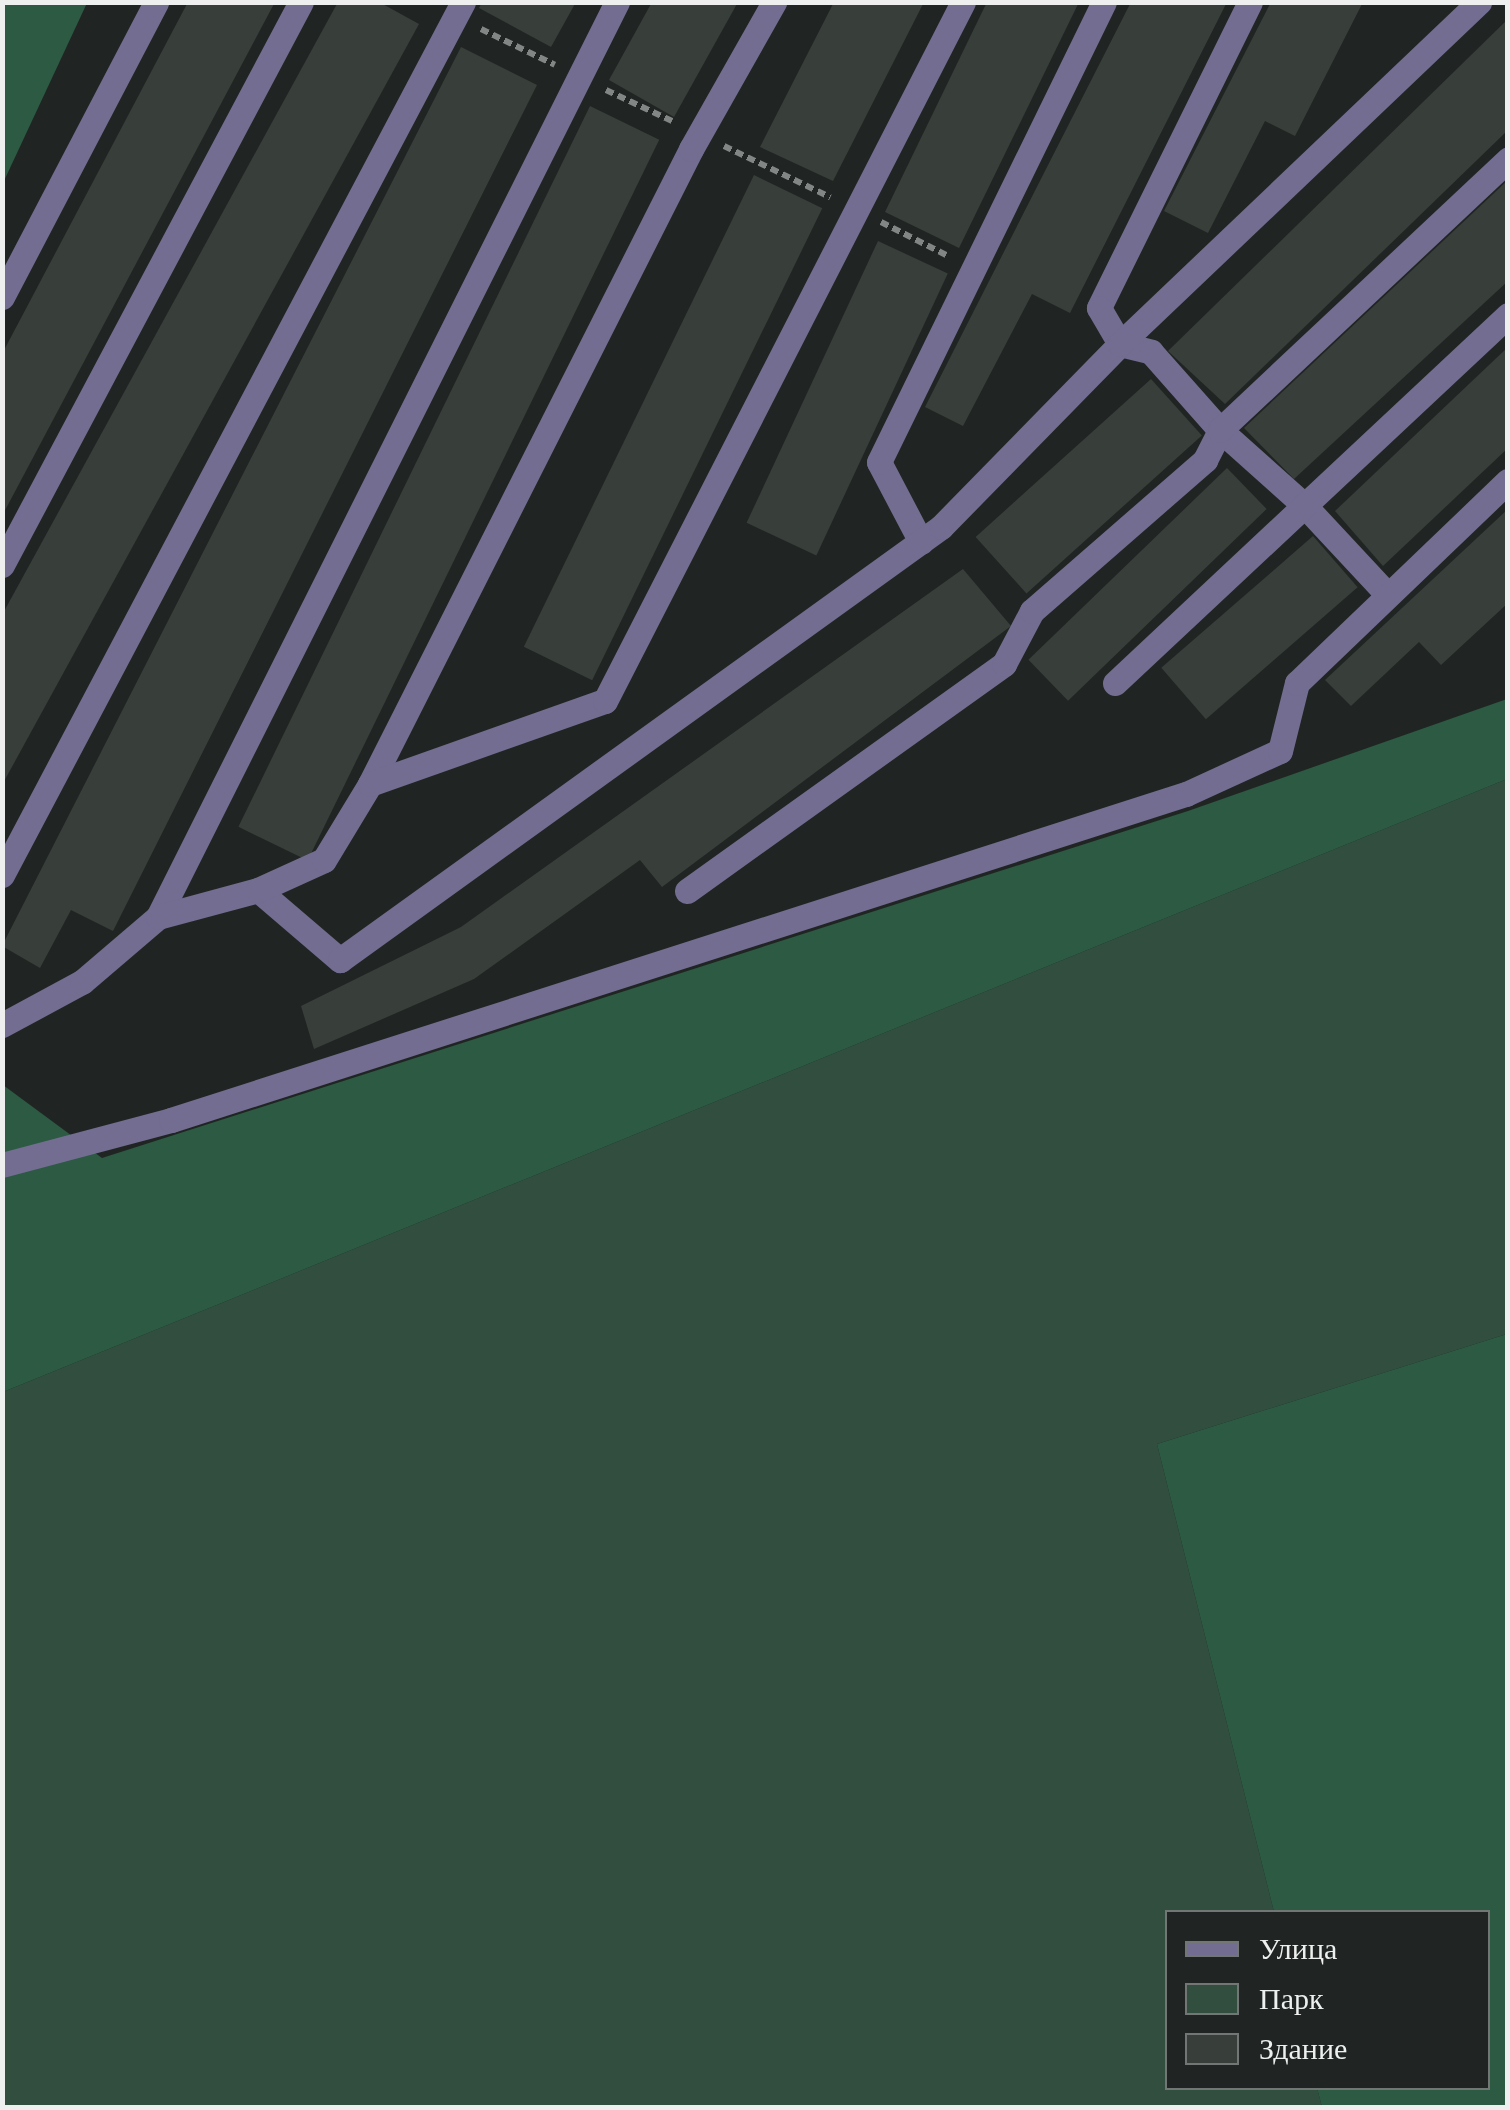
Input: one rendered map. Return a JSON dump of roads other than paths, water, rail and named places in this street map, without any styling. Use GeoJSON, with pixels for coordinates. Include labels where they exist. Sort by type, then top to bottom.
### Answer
{"type":"FeatureCollection","features":[{"type":"Feature","properties":{"kind":"lane"},"geometry":{"type":"LineString","coordinates":[[2,297],[156,2]]}},
{"type":"Feature","properties":{"kind":"lane"},"geometry":{"type":"LineString","coordinates":[[2,565],[301,2]]}},
{"type":"Feature","properties":{"kind":"lane"},"geometry":{"type":"LineString","coordinates":[[2,875],[463,2]]}},
{"type":"Feature","properties":{"kind":"lane"},"geometry":{"type":"LineString","coordinates":[[2,1025],[82,982],[158,917],[617,2]]}},
{"type":"Feature","properties":{"kind":"lane"},"geometry":{"type":"LineString","coordinates":[[158,917],[258,890],[324,860],[370,784],[691,148],[774,2]]}},
{"type":"Feature","properties":{"kind":"lane"},"geometry":{"type":"LineString","coordinates":[[370,784],[605,701],[962,2]]}},
{"type":"Feature","properties":{"kind":"lane"},"geometry":{"type":"LineString","coordinates":[[921,542],[879,462],[1104,2]]}},
{"type":"Feature","properties":{"kind":"lane"},"geometry":{"type":"LineString","coordinates":[[1250,2],[1099,308],[1120,344],[1151,352],[1220,430],[1304,506],[1388,594]]}},
{"type":"Feature","properties":{"kind":"lane"},"geometry":{"type":"LineString","coordinates":[[258,890],[340,960],[921,542],[1120,344],[1479,2]]}},
{"type":"Feature","properties":{"kind":"lane"},"geometry":{"type":"LineString","coordinates":[[687,891],[1004,664],[1032,611],[1205,460],[1220,430],[1508,160]]}},
{"type":"Feature","properties":{"kind":"lane"},"geometry":{"type":"LineString","coordinates":[[1114,683],[1508,315]]}},
{"type":"Feature","properties":{"kind":"lane"},"geometry":{"type":"LineString","coordinates":[[2,1166],[189,1114],[1186,794],[1280,751],[1297,683],[1508,480]]}}]}
